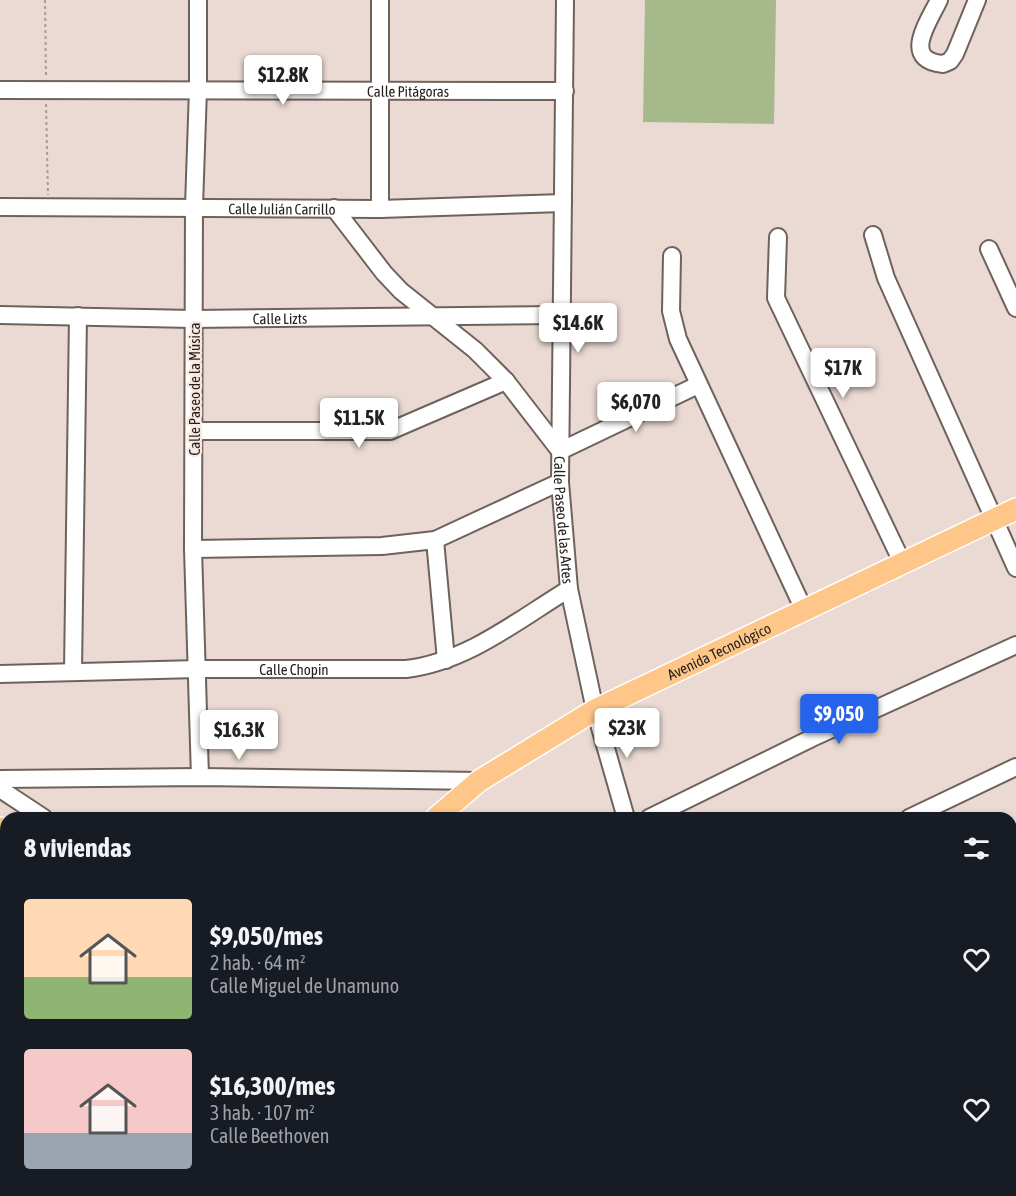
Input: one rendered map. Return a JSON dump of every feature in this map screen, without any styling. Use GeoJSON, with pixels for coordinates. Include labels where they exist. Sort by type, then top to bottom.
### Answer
{"type":"FeatureCollection","features":[{"type":"Feature","properties":{"kind":"main road","name":"Avenida Tecnológico"},"geometry":{"type":"LineString","coordinates":[[443,812],[479,781],[595,710],[1016,509]]}},
{"type":"Feature","properties":{"kind":"street","name":"Calle Paseo de la Música"},"geometry":{"type":"LineString","coordinates":[[198,0],[194,206],[193,549],[200,777]]}},
{"type":"Feature","properties":{"kind":"street"},"geometry":{"type":"LineString","coordinates":[[380,0],[380,209]]}},
{"type":"Feature","properties":{"kind":"street","name":"Calle Paseo de las Artes"},"geometry":{"type":"LineString","coordinates":[[565,0],[560,482],[569,589],[595,710],[624,812]]}},
{"type":"Feature","properties":{"kind":"street"},"geometry":{"type":"LineString","coordinates":[[939,0],[920,41],[920,52],[925,58],[943,64],[950,61],[955,54],[977,0]]}},
{"type":"Feature","properties":{"kind":"street","name":"Calle Pitágoras"},"geometry":{"type":"LineString","coordinates":[[0,90],[565,91]]}},
{"type":"Feature","properties":{"kind":"street","name":"Calle Julián Carrillo"},"geometry":{"type":"LineString","coordinates":[[0,207],[194,206],[380,209],[563,203]]}},
{"type":"Feature","properties":{"kind":"street"},"geometry":{"type":"LineString","coordinates":[[334,208],[384,273],[401,291],[434,315],[475,350],[506,381],[560,451],[698,385]]}},
{"type":"Feature","properties":{"kind":"street"},"geometry":{"type":"LineString","coordinates":[[873,235],[886,278],[1016,568]]}},
{"type":"Feature","properties":{"kind":"street"},"geometry":{"type":"LineString","coordinates":[[778,237],[776,298],[902,562]]}},
{"type":"Feature","properties":{"kind":"street"},"geometry":{"type":"LineString","coordinates":[[989,249],[1016,309]]}},
{"type":"Feature","properties":{"kind":"street"},"geometry":{"type":"LineString","coordinates":[[672,256],[673,324],[698,385],[804,610]]}},
{"type":"Feature","properties":{"kind":"street","name":"Calle Lizts"},"geometry":{"type":"LineString","coordinates":[[0,315],[194,319],[561,315]]}},
{"type":"Feature","properties":{"kind":"street"},"geometry":{"type":"LineString","coordinates":[[73,671],[78,316]]}},
{"type":"Feature","properties":{"kind":"street"},"geometry":{"type":"LineString","coordinates":[[195,431],[390,431],[506,381]]}},
{"type":"Feature","properties":{"kind":"street"},"geometry":{"type":"LineString","coordinates":[[193,549],[382,546],[435,540],[560,482]]}},
{"type":"Feature","properties":{"kind":"street"},"geometry":{"type":"LineString","coordinates":[[435,540],[446,660]]}},
{"type":"Feature","properties":{"kind":"street","name":"Calle Chopin"},"geometry":{"type":"LineString","coordinates":[[0,674],[198,669],[406,669],[446,660],[467,651],[569,589]]}},
{"type":"Feature","properties":{"kind":"street"},"geometry":{"type":"LineString","coordinates":[[661,812],[812,738],[1016,645]]}},
{"type":"Feature","properties":{"kind":"street"},"geometry":{"type":"LineString","coordinates":[[922,812],[1016,767]]}},
{"type":"Feature","properties":{"kind":"street"},"geometry":{"type":"LineString","coordinates":[[0,779],[200,777],[479,781]]}},
{"type":"Feature","properties":{"kind":"street"},"geometry":{"type":"LineString","coordinates":[[0,789],[35,812]]}},
{"type":"Feature","properties":{"kind":"green space"},"geometry":{"type":"Polygon","coordinates":[[[645,0],[776,0],[774,124],[643,122],[645,0]]]}}]}
